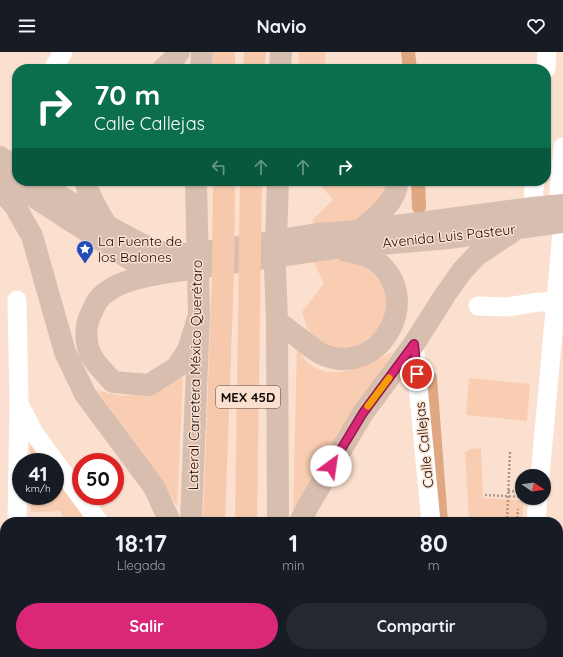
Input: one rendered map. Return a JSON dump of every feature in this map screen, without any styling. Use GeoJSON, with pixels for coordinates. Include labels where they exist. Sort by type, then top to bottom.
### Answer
{"type":"FeatureCollection","features":[{"type":"Feature","properties":{"kind":"highway"},"geometry":{"type":"LineString","coordinates":[[224,52],[224,64]]}},
{"type":"Feature","properties":{"kind":"highway"},"geometry":{"type":"LineString","coordinates":[[254,64],[255,52]]}},
{"type":"Feature","properties":{"kind":"highway","name":"MEX 45D"},"geometry":{"type":"LineString","coordinates":[[214,517],[223,274],[224,186]]}},
{"type":"Feature","properties":{"kind":"highway","name":"MEX 45D"},"geometry":{"type":"LineString","coordinates":[[246,517],[251,272],[251,186]]}},
{"type":"Feature","properties":{"kind":"main road"},"geometry":{"type":"LineString","coordinates":[[168,64],[179,52]]}},
{"type":"Feature","properties":{"kind":"main road"},"geometry":{"type":"LineString","coordinates":[[201,64],[202,52]]}},
{"type":"Feature","properties":{"kind":"main road"},"geometry":{"type":"LineString","coordinates":[[280,52],[280,64]]}},
{"type":"Feature","properties":{"kind":"main road"},"geometry":{"type":"LineString","coordinates":[[0,148],[12,150]]}},
{"type":"Feature","properties":{"kind":"main road"},"geometry":{"type":"LineString","coordinates":[[0,157],[12,165]]}},
{"type":"Feature","properties":{"kind":"main road"},"geometry":{"type":"LineString","coordinates":[[0,175],[12,183]]}},
{"type":"Feature","properties":{"kind":"main road"},"geometry":{"type":"LineString","coordinates":[[17,186],[133,261],[169,272]]}},
{"type":"Feature","properties":{"kind":"main road","name":"Avenida Luis Pasteur"},"geometry":{"type":"LineString","coordinates":[[45,186],[107,226],[143,245],[160,252],[185,254],[317,234],[359,231],[532,208],[562,214]]}},
{"type":"Feature","properties":{"kind":"main road"},"geometry":{"type":"LineString","coordinates":[[86,186],[94,206],[107,226]]}},
{"type":"Feature","properties":{"kind":"main road","name":"Lateral Carretera México Querétaro"},"geometry":{"type":"LineString","coordinates":[[191,517],[199,315],[196,186]]}},
{"type":"Feature","properties":{"kind":"main road"},"geometry":{"type":"LineString","coordinates":[[278,186],[275,268],[277,321],[278,517]]}},
{"type":"Feature","properties":{"kind":"main road"},"geometry":{"type":"LineString","coordinates":[[359,231],[377,217],[389,204],[397,190],[397,186]]}},
{"type":"Feature","properties":{"kind":"main road"},"geometry":{"type":"LineString","coordinates":[[0,189],[14,206],[32,236],[65,352],[85,394],[154,488],[168,517]]}},
{"type":"Feature","properties":{"kind":"main road","name":"Avenida Luis Pasteur"},"geometry":{"type":"LineString","coordinates":[[199,315],[188,350],[177,367],[149,385],[112,382],[96,363],[90,352],[86,336],[88,320],[98,300],[110,290],[127,282],[169,272],[335,248],[448,238],[516,229],[562,214]]}},
{"type":"Feature","properties":{"kind":"main road"},"geometry":{"type":"LineString","coordinates":[[302,517],[363,413],[414,344],[462,271],[477,255],[516,229]]}},
{"type":"Feature","properties":{"kind":"main road"},"geometry":{"type":"LineString","coordinates":[[277,321],[312,348],[325,355],[340,358],[353,358],[366,353],[379,344],[389,332],[396,317],[397,301],[394,285],[387,272],[377,262],[364,255],[335,248]]}},
{"type":"Feature","properties":{"kind":"street"},"geometry":{"type":"LineString","coordinates":[[56,64],[63,52]]}},
{"type":"Feature","properties":{"kind":"street"},"geometry":{"type":"LineString","coordinates":[[546,64],[547,52]]}},
{"type":"Feature","properties":{"kind":"street"},"geometry":{"type":"LineString","coordinates":[[541,469],[556,380],[556,302],[562,214],[557,156]]}},
{"type":"Feature","properties":{"kind":"street"},"geometry":{"type":"LineString","coordinates":[[532,208],[534,186]]}},
{"type":"Feature","properties":{"kind":"street"},"geometry":{"type":"LineString","coordinates":[[17,300],[17,517]]}},
{"type":"Feature","properties":{"kind":"street"},"geometry":{"type":"LineString","coordinates":[[478,306],[507,307],[539,302],[556,302]]}},
{"type":"Feature","properties":{"kind":"street","name":"Calle Callejas"},"geometry":{"type":"LineString","coordinates":[[414,344],[431,517]]}},
{"type":"Feature","properties":{"kind":"street"},"geometry":{"type":"LineString","coordinates":[[18,403],[34,432],[95,517]]}},
{"type":"Feature","properties":{"kind":"street"},"geometry":{"type":"LineString","coordinates":[[536,517],[537,505]]}},
{"type":"Feature","properties":{"kind":"path"},"geometry":{"type":"LineString","coordinates":[[507,517],[510,451]]}},
{"type":"Feature","properties":{"kind":"path"},"geometry":{"type":"LineString","coordinates":[[508,491],[515,492]]}},
{"type":"Feature","properties":{"kind":"path"},"geometry":{"type":"LineString","coordinates":[[485,495],[515,496]]}},
{"type":"Feature","properties":{"kind":"path"},"geometry":{"type":"LineString","coordinates":[[517,517],[518,509]]}},
{"type":"Feature","properties":{"kind":"shaded area"},"geometry":{"type":"Polygon","coordinates":[[[299,52],[325,52],[326,64],[298,64],[299,52]]]}},
{"type":"Feature","properties":{"kind":"shaded area"},"geometry":{"type":"Polygon","coordinates":[[[321,186],[395,186],[377,217],[317,234],[312,220],[333,200],[321,186]]]}},
{"type":"Feature","properties":{"kind":"shaded area"},"geometry":{"type":"Polygon","coordinates":[[[311,257],[350,261],[362,264],[382,284],[387,297],[382,327],[357,348],[340,349],[327,345],[315,337],[307,328],[302,312],[324,283],[311,257]]]}},
{"type":"Feature","properties":{"kind":"shaded area"},"geometry":{"type":"Polygon","coordinates":[[[297,347],[308,363],[318,369],[329,372],[350,370],[393,352],[350,419],[293,514],[297,347]]]}},
{"type":"Feature","properties":{"kind":"shaded area"},"geometry":{"type":"Polygon","coordinates":[[[183,377],[177,506],[97,390],[110,394],[135,395],[160,388],[183,377]]]}},
{"type":"Feature","properties":{"kind":"shaded area"},"geometry":{"type":"Polygon","coordinates":[[[469,378],[530,384],[527,421],[466,415],[469,378]]]}},
{"type":"Feature","properties":{"kind":"shaded area"},"geometry":{"type":"Polygon","coordinates":[[[30,433],[45,453],[30,453],[30,433]]]}},
{"type":"Feature","properties":{"kind":"shaded area"},"geometry":{"type":"Polygon","coordinates":[[[481,448],[483,498],[515,500],[515,505],[524,505],[522,517],[469,517],[465,452],[470,449],[481,448]]]}},
{"type":"Feature","properties":{"kind":"shaded area"},"geometry":{"type":"Polygon","coordinates":[[[64,478],[72,489],[72,505],[84,505],[92,515],[62,517],[61,511],[31,512],[31,505],[64,505],[64,478]]]}},
{"type":"Feature","properties":{"kind":"waterway"},"geometry":{"type":"LineString","coordinates":[[408,52],[409,64]]}},
{"type":"Feature","properties":{"kind":"waterway"},"geometry":{"type":"LineString","coordinates":[[418,186],[419,207]]}},
{"type":"Feature","properties":{"kind":"waterway"},"geometry":{"type":"LineString","coordinates":[[430,378],[441,517]]}},
{"type":"Feature","properties":{"kind":"slow traffic"},"geometry":{"type":"LineString","coordinates":[[368,406],[389,378]]}},
{"type":"Feature","properties":{"kind":"place","name":"La Fuente de los Balones"},"geometry":{"type":"Point","coordinates":[85,264]}},
{"type":"Feature","properties":{"kind":"route"},"geometry":{"type":"LineString","coordinates":[[331,466],[363,413],[414,344],[417,374]]}}]}
